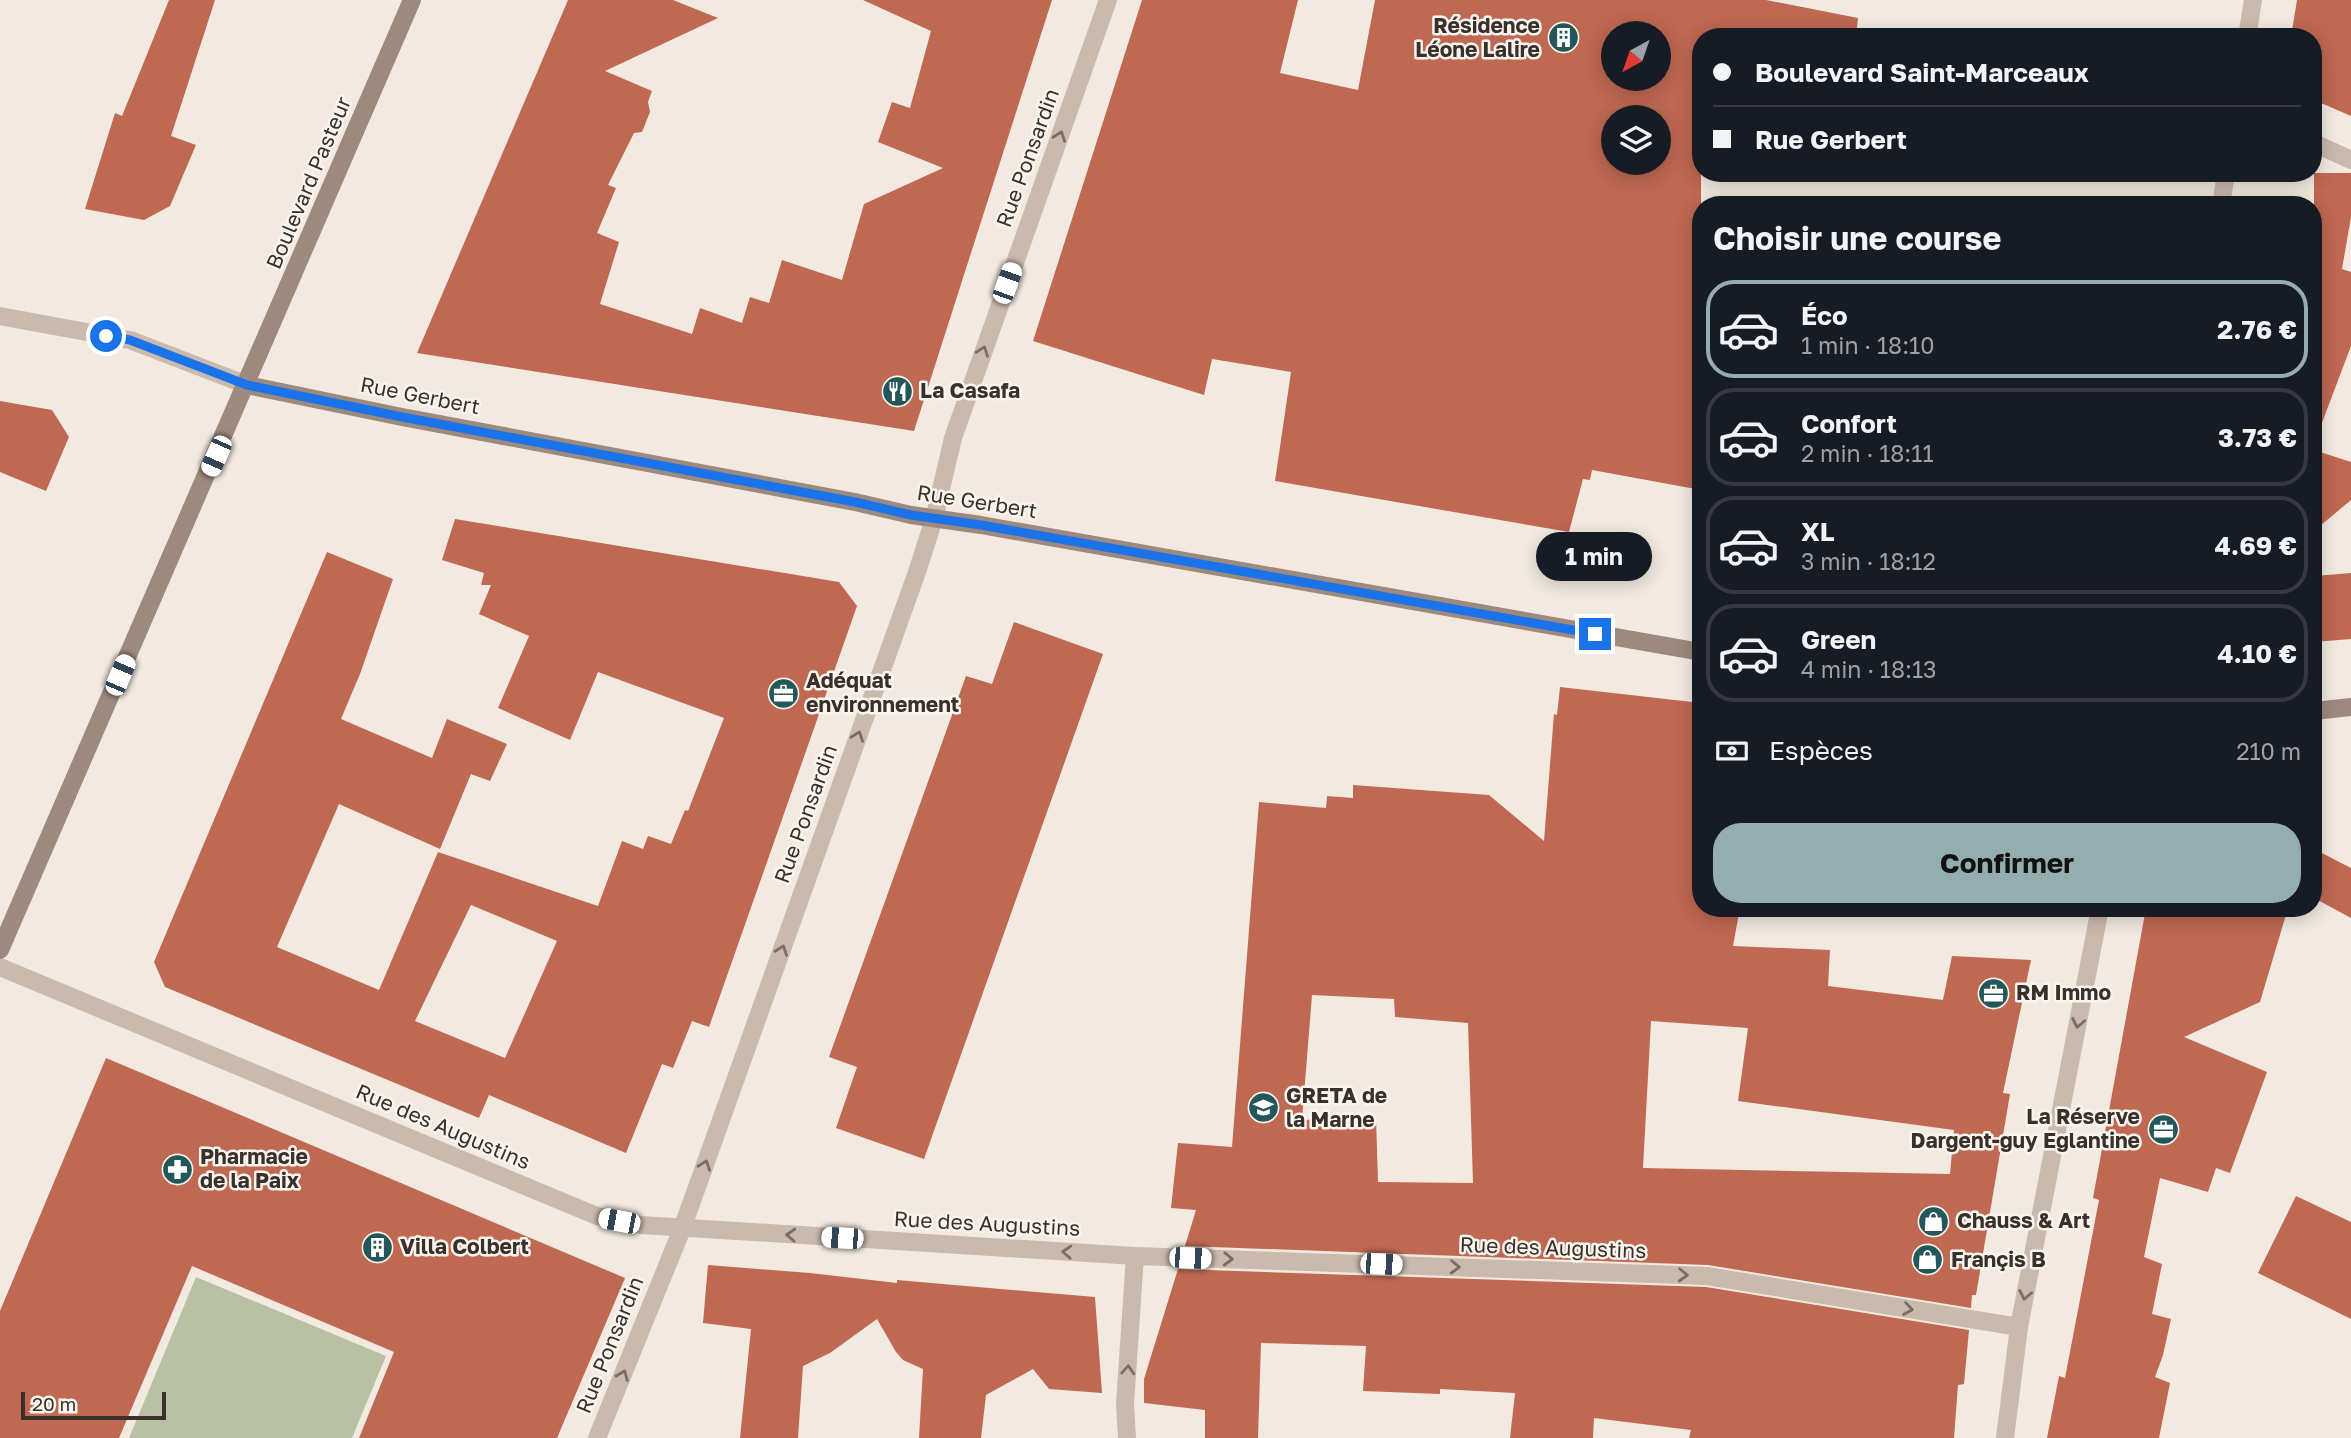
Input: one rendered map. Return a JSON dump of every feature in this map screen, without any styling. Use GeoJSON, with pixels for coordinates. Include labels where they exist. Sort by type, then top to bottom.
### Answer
{"type":"FeatureCollection","features":[{"type":"Feature","properties":{"kind":"street","name":"Boulevard Pasteur"},"geometry":{"type":"LineString","coordinates":[[0,950],[412,0]]}},
{"type":"Feature","properties":{"kind":"street","name":"Rue Ponsardin"},"geometry":{"type":"LineString","coordinates":[[597,1438],[682,1229],[934,519],[953,438],[1108,0]]}},
{"type":"Feature","properties":{"kind":"street"},"geometry":{"type":"LineString","coordinates":[[2249,28],[2253,0]]}},
{"type":"Feature","properties":{"kind":"street"},"geometry":{"type":"LineString","coordinates":[[2322,147],[2351,160]]}},
{"type":"Feature","properties":{"kind":"street"},"geometry":{"type":"LineString","coordinates":[[0,316],[130,340],[247,385]]}},
{"type":"Feature","properties":{"kind":"street","name":"Rue Gerbert"},"geometry":{"type":"LineString","coordinates":[[247,385],[934,519],[981,525],[1692,650]]}},
{"type":"Feature","properties":{"kind":"street"},"geometry":{"type":"LineString","coordinates":[[2322,710],[2351,707]]}},
{"type":"Feature","properties":{"kind":"street"},"geometry":{"type":"LineString","coordinates":[[2005,1438],[2018,1327],[2098,917]]}},
{"type":"Feature","properties":{"kind":"street","name":"Rue des Augustins"},"geometry":{"type":"LineString","coordinates":[[0,967],[597,1216],[641,1225],[1135,1256],[1707,1276],[2018,1327]]}},
{"type":"Feature","properties":{"kind":"street"},"geometry":{"type":"LineString","coordinates":[[1127,1438],[1125,1404],[1135,1256]]}},
{"type":"Feature","properties":{"kind":"green space"},"geometry":{"type":"Polygon","coordinates":[[[196,1277],[386,1356],[352,1438],[129,1438],[196,1277]]]}},
{"type":"Feature","properties":{"kind":"building"},"geometry":{"type":"Polygon","coordinates":[[[169,0],[215,0],[171,136],[196,145],[170,206],[144,220],[85,209],[115,113],[122,116],[169,0]]]}},
{"type":"Feature","properties":{"kind":"building"},"geometry":{"type":"Polygon","coordinates":[[[568,0],[673,0],[718,18],[605,71],[652,91],[648,102],[650,112],[642,132],[634,133],[608,185],[616,188],[597,233],[619,242],[600,304],[692,334],[700,308],[742,323],[750,297],[769,303],[782,260],[842,280],[864,204],[943,168],[878,142],[892,102],[910,108],[931,31],[863,0],[1052,0],[914,431],[417,353],[568,0]]]}},
{"type":"Feature","properties":{"kind":"building"},"geometry":{"type":"Polygon","coordinates":[[[1142,0],[1298,0],[1280,73],[1358,90],[1375,0],[1766,0],[1858,18],[1857,28],[1692,28],[1692,182],[1701,182],[1701,196],[1692,196],[1692,488],[1592,470],[1590,480],[1583,479],[1569,532],[1275,481],[1291,372],[1212,359],[1204,395],[1033,341],[1142,0]]]}},
{"type":"Feature","properties":{"kind":"building"},"geometry":{"type":"Polygon","coordinates":[[[2297,0],[2351,0],[2351,116],[2322,103],[2322,28],[2292,28],[2297,0]]]}},
{"type":"Feature","properties":{"kind":"building"},"geometry":{"type":"Polygon","coordinates":[[[2322,173],[2351,173],[2351,217],[2342,269],[2351,272],[2351,346],[2322,423],[2322,196],[2314,196],[2314,182],[2322,182],[2322,173]]]}},
{"type":"Feature","properties":{"kind":"building"},"geometry":{"type":"Polygon","coordinates":[[[0,401],[52,410],[69,437],[46,491],[0,472],[0,401]]]}},
{"type":"Feature","properties":{"kind":"building"},"geometry":{"type":"Polygon","coordinates":[[[2322,453],[2351,462],[2351,500],[2322,524],[2322,453]]]}},
{"type":"Feature","properties":{"kind":"building"},"geometry":{"type":"Polygon","coordinates":[[[455,519],[839,582],[857,606],[709,1027],[692,1021],[673,1068],[662,1064],[626,1153],[489,1095],[479,1118],[165,987],[154,962],[327,552],[393,579],[360,674],[341,719],[432,758],[447,719],[507,744],[490,781],[471,774],[440,849],[339,804],[277,947],[379,990],[438,852],[598,906],[622,841],[643,849],[648,836],[671,844],[685,810],[688,811],[724,718],[598,672],[570,740],[498,708],[529,636],[479,614],[491,585],[481,585],[484,573],[442,560],[455,519]],[[471,905],[415,1021],[505,1058],[557,941],[471,905]]]}},
{"type":"Feature","properties":{"kind":"building"},"geometry":{"type":"Polygon","coordinates":[[[2351,573],[2351,639],[2322,641],[2322,575],[2351,573]]]}},
{"type":"Feature","properties":{"kind":"building"},"geometry":{"type":"Polygon","coordinates":[[[1014,622],[1103,654],[924,1159],[836,1128],[857,1067],[829,1057],[966,676],[992,684],[1014,622]]]}},
{"type":"Feature","properties":{"kind":"building"},"geometry":{"type":"Polygon","coordinates":[[[1560,687],[1692,702],[1692,917],[1738,917],[1733,946],[1830,950],[1828,986],[1943,1000],[1952,956],[2031,960],[2003,1093],[2010,1094],[1976,1295],[1972,1295],[1971,1308],[1708,1265],[1185,1246],[1196,1210],[1171,1208],[1178,1143],[1232,1147],[1259,802],[1326,808],[1327,796],[1353,798],[1353,785],[1489,795],[1544,841],[1554,714],[1557,715],[1560,687]],[[1312,995],[1302,1120],[1376,1117],[1378,1182],[1473,1183],[1468,1023],[1395,1017],[1394,999],[1312,995]],[[1651,1021],[1643,1168],[1950,1174],[1954,1130],[1738,1101],[1748,1028],[1651,1021]]]}},
{"type":"Feature","properties":{"kind":"building"},"geometry":{"type":"Polygon","coordinates":[[[2322,853],[2351,868],[2351,918],[2322,902],[2322,853]]]}},
{"type":"Feature","properties":{"kind":"building"},"geometry":{"type":"Polygon","coordinates":[[[2144,917],[2285,917],[2260,1002],[2184,1037],[2267,1072],[2230,1173],[2216,1168],[2208,1192],[2160,1178],[2144,1257],[2162,1264],[2152,1314],[2171,1319],[2155,1377],[2170,1383],[2159,1438],[2047,1438],[2059,1376],[2065,1378],[2099,1200],[2093,1198],[2144,917]]]}},
{"type":"Feature","properties":{"kind":"building","name":"Villa Colbert"},"geometry":{"type":"Polygon","coordinates":[[[106,1058],[625,1278],[557,1438],[359,1438],[394,1352],[192,1266],[119,1438],[0,1438],[0,1311],[106,1058]]]}},
{"type":"Feature","properties":{"kind":"building"},"geometry":{"type":"Polygon","coordinates":[[[2296,1196],[2351,1222],[2351,1319],[2258,1273],[2296,1196]]]}},
{"type":"Feature","properties":{"kind":"building"},"geometry":{"type":"Polygon","coordinates":[[[708,1265],[897,1283],[897,1280],[1095,1297],[1102,1393],[1049,1389],[1033,1369],[986,1395],[981,1438],[919,1438],[923,1369],[903,1360],[877,1319],[830,1353],[803,1366],[798,1438],[740,1438],[751,1329],[703,1323],[708,1265]]]}},
{"type":"Feature","properties":{"kind":"building"},"geometry":{"type":"Polygon","coordinates":[[[1178,1269],[1706,1287],[1969,1330],[1964,1384],[1958,1385],[1954,1438],[1689,1438],[1691,1430],[1594,1418],[1593,1438],[1510,1438],[1515,1393],[1440,1389],[1440,1394],[1363,1391],[1366,1346],[1261,1343],[1258,1438],[1205,1438],[1205,1410],[1144,1403],[1144,1379],[1178,1269]]]}},
{"type":"Feature","properties":{"kind":"place","name":"Résidence Léone Lalire"},"geometry":{"type":"Point","coordinates":[1563,38]}},
{"type":"Feature","properties":{"kind":"place","name":"La Casafa"},"geometry":{"type":"Point","coordinates":[897,391]}},
{"type":"Feature","properties":{"kind":"place","name":"Adéquat environnement"},"geometry":{"type":"Point","coordinates":[783,693]}},
{"type":"Feature","properties":{"kind":"place","name":"RM Immo"},"geometry":{"type":"Point","coordinates":[1993,993]}},
{"type":"Feature","properties":{"kind":"place","name":"GRETA de la Marne"},"geometry":{"type":"Point","coordinates":[1263,1108]}},
{"type":"Feature","properties":{"kind":"place","name":"La Réserve Dargent-guy Eglantine"},"geometry":{"type":"Point","coordinates":[2163,1129]}},
{"type":"Feature","properties":{"kind":"place","name":"Pharmacie de la Paix"},"geometry":{"type":"Point","coordinates":[177,1169]}},
{"type":"Feature","properties":{"kind":"place","name":"Chauss & Art"},"geometry":{"type":"Point","coordinates":[1934,1221]}},
{"type":"Feature","properties":{"kind":"place","name":"Villa Colbert"},"geometry":{"type":"Point","coordinates":[377,1247]}},
{"type":"Feature","properties":{"kind":"place","name":"Françis B"},"geometry":{"type":"Point","coordinates":[1928,1260]}},
{"type":"Feature","properties":{"kind":"route"},"geometry":{"type":"LineString","coordinates":[[106,336],[130,340],[247,385],[402,417],[855,502],[911,515],[981,525],[1595,634]]}}]}
